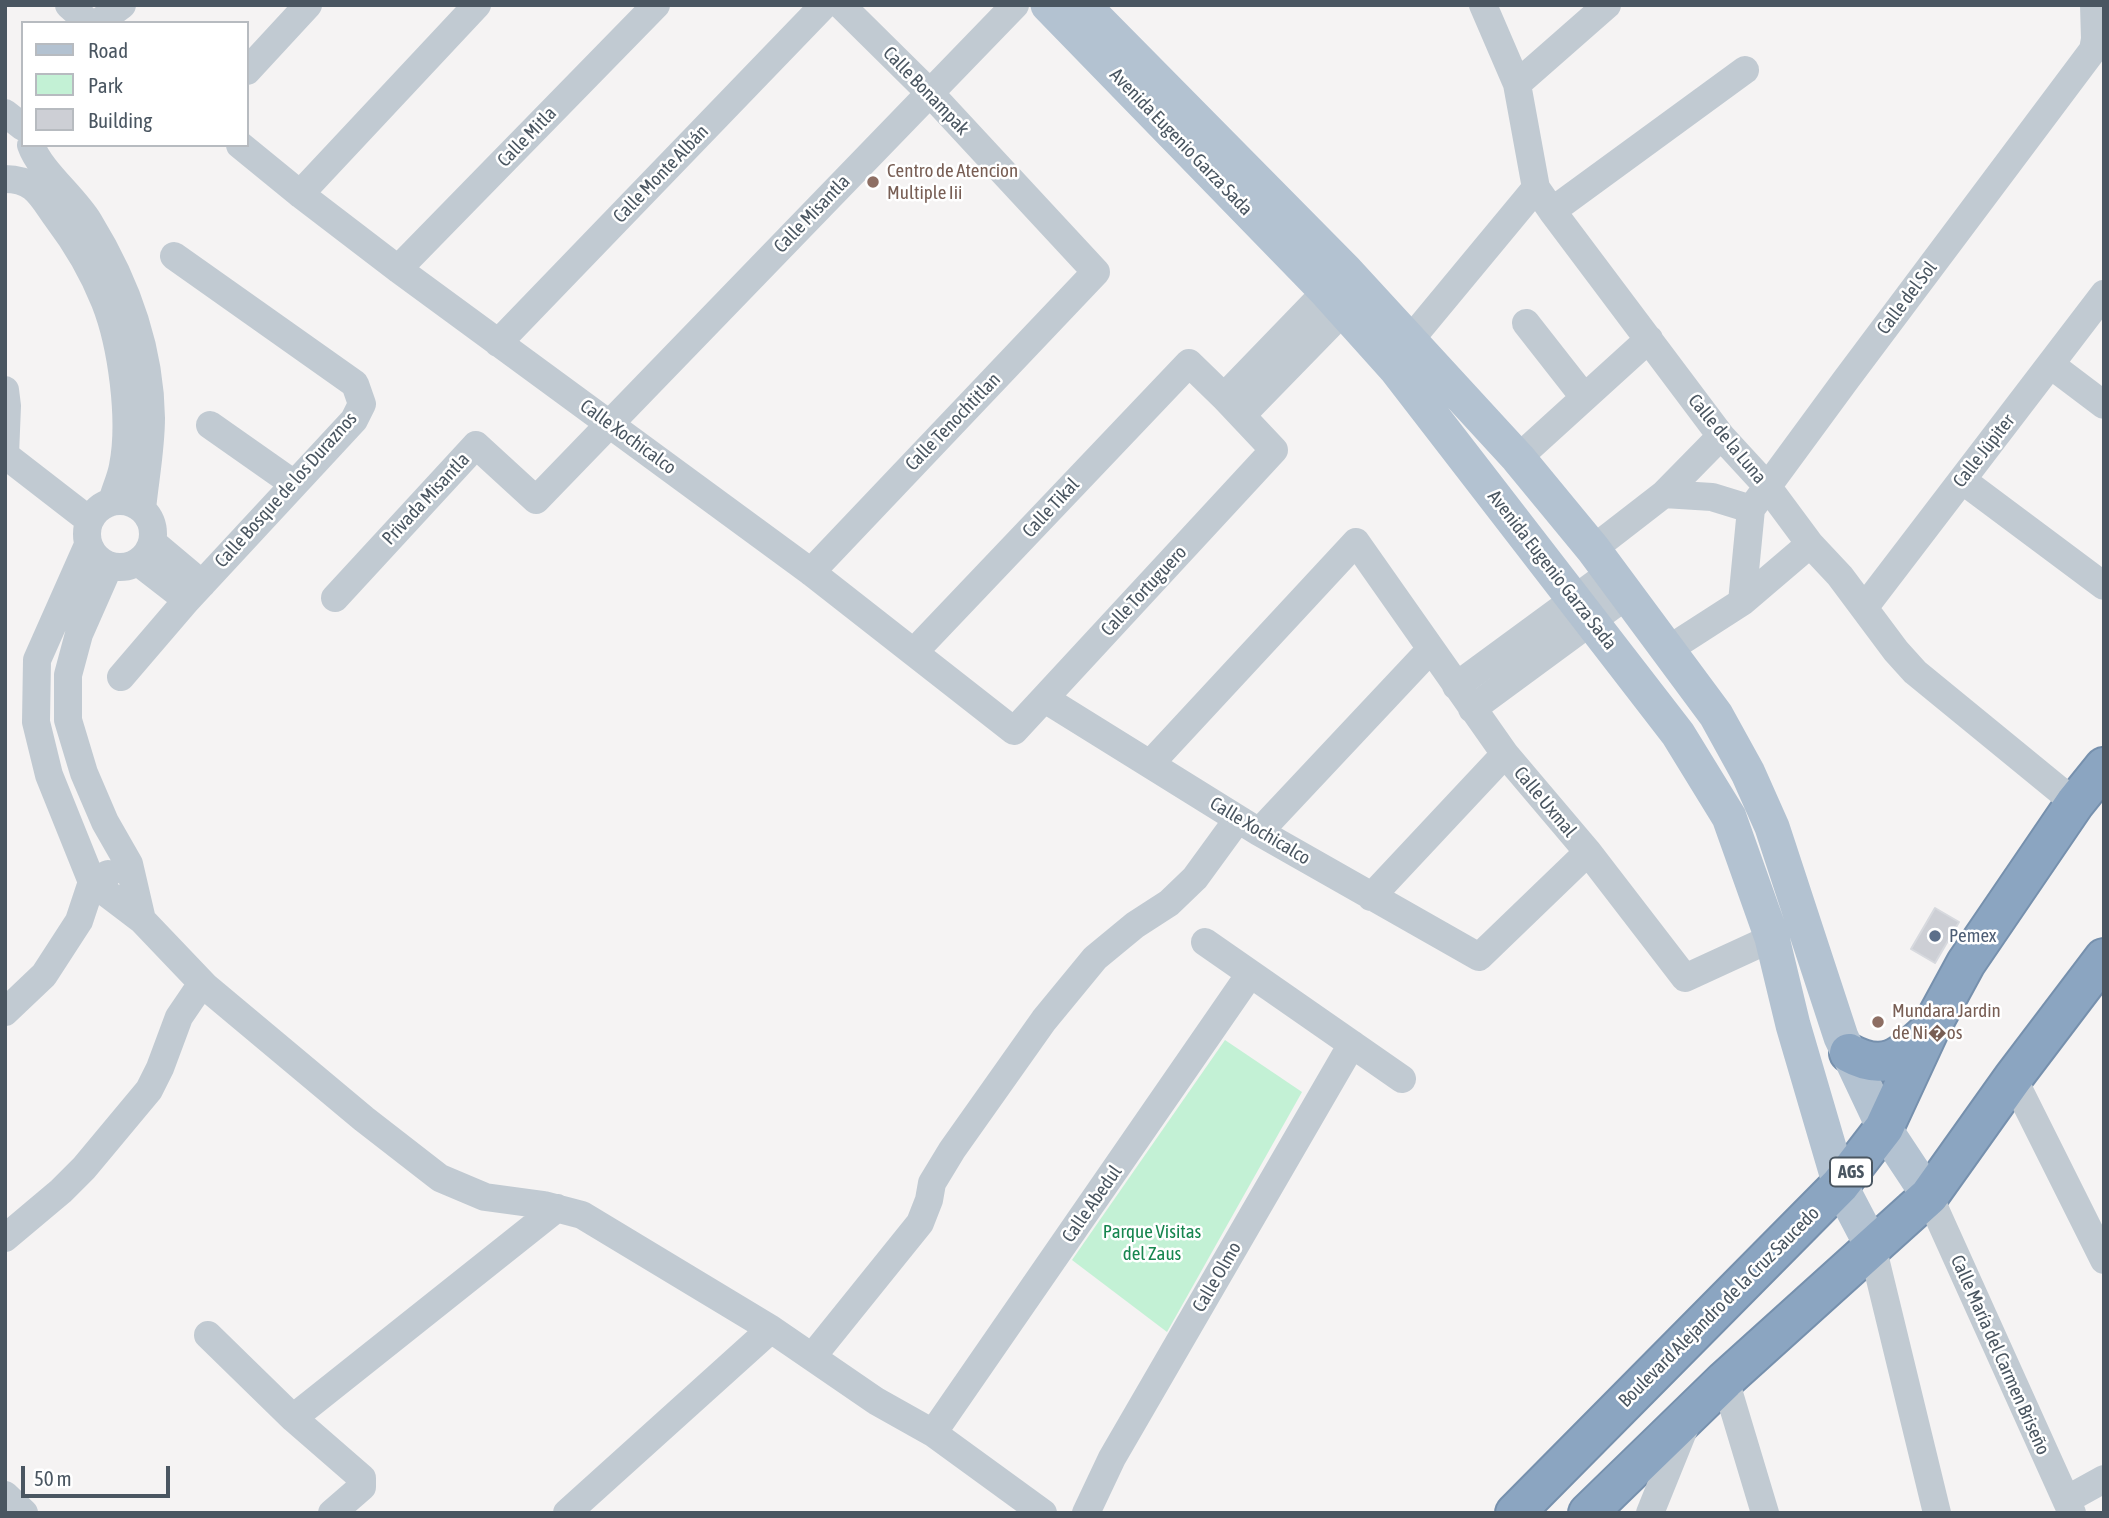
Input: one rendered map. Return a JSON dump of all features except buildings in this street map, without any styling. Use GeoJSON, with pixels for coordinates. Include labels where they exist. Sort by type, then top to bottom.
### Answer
{"type":"FeatureCollection","features":[{"type":"Feature","properties":{"kind":"highway","name":"Boulevard Alejandro de la Cruz Saucedo"},"geometry":{"type":"LineString","coordinates":[[1515,1513],[1840,1185],[1884,1128],[1929,1031],[1966,963],[2075,803],[2104,767]]}},
{"type":"Feature","properties":{"kind":"highway"},"geometry":{"type":"LineString","coordinates":[[1588,1513],[1725,1380],[1928,1196],[2012,1078],[2104,958]]}},
{"type":"Feature","properties":{"kind":"highway"},"geometry":{"type":"LineString","coordinates":[[1849,1053],[1863,1061],[1880,1062],[1902,1056],[1929,1031]]}},
{"type":"Feature","properties":{"kind":"main road","name":"Avenida Eugenio Garza Sada"},"geometry":{"type":"LineString","coordinates":[[1048,5],[1345,291],[1410,340],[1518,458],[1669,649],[1716,715],[1753,783],[1772,827],[1840,1037],[1884,1128],[1928,1196]]}},
{"type":"Feature","properties":{"kind":"main road","name":"Avenida Eugenio Garza Sada"},"geometry":{"type":"LineString","coordinates":[[1083,5],[1345,291],[1396,369],[1678,734],[1728,817],[1772,939],[1793,1025],[1840,1185],[1872,1246]]}},
{"type":"Feature","properties":{"kind":"street"},"geometry":{"type":"LineString","coordinates":[[69,5],[87,21]]}},
{"type":"Feature","properties":{"kind":"street"},"geometry":{"type":"LineString","coordinates":[[101,21],[122,5]]}},
{"type":"Feature","properties":{"kind":"street"},"geometry":{"type":"LineString","coordinates":[[248,70],[308,5]]}},
{"type":"Feature","properties":{"kind":"street"},"geometry":{"type":"LineString","coordinates":[[300,194],[477,5]]}},
{"type":"Feature","properties":{"kind":"street","name":"Calle Mitla"},"geometry":{"type":"LineString","coordinates":[[398,269],[656,5]]}},
{"type":"Feature","properties":{"kind":"street","name":"Calle Monte Albán"},"geometry":{"type":"LineString","coordinates":[[498,343],[824,5]]}},
{"type":"Feature","properties":{"kind":"street","name":"Calle Bonampak"},"geometry":{"type":"LineString","coordinates":[[841,5],[929,92],[1096,272]]}},
{"type":"Feature","properties":{"kind":"street","name":"Calle Misantla"},"geometry":{"type":"LineString","coordinates":[[610,424],[1015,5]]}},
{"type":"Feature","properties":{"kind":"street","name":"Calle de la Luna"},"geometry":{"type":"LineString","coordinates":[[1483,5],[1517,84],[1544,199],[1721,436],[1759,497],[1840,576],[1915,672],[2075,803]]}},
{"type":"Feature","properties":{"kind":"street"},"geometry":{"type":"LineString","coordinates":[[1517,84],[1607,5]]}},
{"type":"Feature","properties":{"kind":"street","name":"Calle del Sol"},"geometry":{"type":"LineString","coordinates":[[1759,497],[2093,50],[2094,5]]}},
{"type":"Feature","properties":{"kind":"street"},"geometry":{"type":"LineString","coordinates":[[1410,340],[1544,199],[1745,70]]}},
{"type":"Feature","properties":{"kind":"street"},"geometry":{"type":"LineString","coordinates":[[21,101],[5,112],[21,131]]}},
{"type":"Feature","properties":{"kind":"street"},"geometry":{"type":"LineString","coordinates":[[5,177],[23,160],[26,147]]}},
{"type":"Feature","properties":{"kind":"street"},"geometry":{"type":"LineString","coordinates":[[32,147],[44,168],[82,210],[98,236],[129,300],[145,357],[149,388],[151,421],[142,509]]}},
{"type":"Feature","properties":{"kind":"street","name":"Calle Xochicalco"},"geometry":{"type":"LineString","coordinates":[[242,147],[398,269],[810,572],[1014,731]]}},
{"type":"Feature","properties":{"kind":"street"},"geometry":{"type":"LineString","coordinates":[[5,177],[23,180],[34,186],[68,232],[105,303],[125,388],[127,430],[123,466],[112,502]]}},
{"type":"Feature","properties":{"kind":"street","name":"Calle Bosque de los Duraznos"},"geometry":{"type":"LineString","coordinates":[[121,677],[194,592],[354,420],[362,404],[355,384],[174,256]]}},
{"type":"Feature","properties":{"kind":"street","name":"Calle Tenochtitlan"},"geometry":{"type":"LineString","coordinates":[[810,572],[1096,272]]}},
{"type":"Feature","properties":{"kind":"street"},"geometry":{"type":"LineString","coordinates":[[1233,406],[1345,291]]}},
{"type":"Feature","properties":{"kind":"street","name":"Calle Júpiter"},"geometry":{"type":"LineString","coordinates":[[1864,608],[2104,294]]}},
{"type":"Feature","properties":{"kind":"street"},"geometry":{"type":"LineString","coordinates":[[1526,323],[1584,397]]}},
{"type":"Feature","properties":{"kind":"street"},"geometry":{"type":"LineString","coordinates":[[1518,458],[1649,339]]}},
{"type":"Feature","properties":{"kind":"street","name":"Calle Tikal"},"geometry":{"type":"LineString","coordinates":[[914,652],[1189,363],[1233,406]]}},
{"type":"Feature","properties":{"kind":"street"},"geometry":{"type":"LineString","coordinates":[[2051,365],[2104,405]]}},
{"type":"Feature","properties":{"kind":"street"},"geometry":{"type":"LineString","coordinates":[[5,390],[5,455],[89,533],[96,558],[109,566],[129,566],[145,552],[153,530],[150,519],[133,503],[123,500],[103,505],[89,533],[37,660],[36,722],[49,775],[92,882],[142,920],[205,986],[364,1119],[440,1178],[485,1197],[557,1208],[582,1215],[771,1328],[876,1401],[933,1433],[1043,1513]]}},
{"type":"Feature","properties":{"kind":"street","name":"Calle Tortuguero"},"geometry":{"type":"LineString","coordinates":[[1014,731],[1274,450],[1233,406]]}},
{"type":"Feature","properties":{"kind":"street","name":"Privada Misantla"},"geometry":{"type":"LineString","coordinates":[[335,598],[476,445],[536,500],[610,424]]}},
{"type":"Feature","properties":{"kind":"street"},"geometry":{"type":"LineString","coordinates":[[210,425],[294,484]]}},
{"type":"Feature","properties":{"kind":"street"},"geometry":{"type":"LineString","coordinates":[[1472,709],[1582,609],[1664,494],[1721,436]]}},
{"type":"Feature","properties":{"kind":"street"},"geometry":{"type":"LineString","coordinates":[[1962,480],[2104,586]]}},
{"type":"Feature","properties":{"kind":"street"},"geometry":{"type":"LineString","coordinates":[[1664,494],[1759,497],[1742,602]]}},
{"type":"Feature","properties":{"kind":"street","name":"Calle Uxmal"},"geometry":{"type":"LineString","coordinates":[[1150,764],[1356,542],[1505,754],[1588,852],[1685,978],[1772,939]]}},
{"type":"Feature","properties":{"kind":"street"},"geometry":{"type":"LineString","coordinates":[[1669,649],[1742,602],[1810,544]]}},
{"type":"Feature","properties":{"kind":"street"},"geometry":{"type":"LineString","coordinates":[[145,552],[194,592]]}},
{"type":"Feature","properties":{"kind":"street"},"geometry":{"type":"LineString","coordinates":[[109,566],[79,634],[68,675],[68,720],[84,773],[105,822],[129,863],[142,920]]}},
{"type":"Feature","properties":{"kind":"street"},"geometry":{"type":"LineString","coordinates":[[1456,686],[1582,609]]}},
{"type":"Feature","properties":{"kind":"street"},"geometry":{"type":"LineString","coordinates":[[812,1357],[920,1223],[932,1183],[952,1150],[1044,1020],[1095,958],[1195,878],[1430,650]]}},
{"type":"Feature","properties":{"kind":"street","name":"Calle Xochicalco"},"geometry":{"type":"LineString","coordinates":[[1045,699],[1248,826],[1479,957],[1588,852]]}},
{"type":"Feature","properties":{"kind":"street"},"geometry":{"type":"LineString","coordinates":[[1371,897],[1505,754]]}},
{"type":"Feature","properties":{"kind":"street"},"geometry":{"type":"LineString","coordinates":[[5,1013],[44,975],[79,921],[92,882],[129,863]]}},
{"type":"Feature","properties":{"kind":"street"},"geometry":{"type":"LineString","coordinates":[[1205,942],[1402,1079]]}},
{"type":"Feature","properties":{"kind":"street","name":"Calle Abedul"},"geometry":{"type":"LineString","coordinates":[[933,1433],[1250,974]]}},
{"type":"Feature","properties":{"kind":"street"},"geometry":{"type":"LineString","coordinates":[[5,1238],[84,1168],[149,1090],[179,1017],[196,992],[205,986]]}},
{"type":"Feature","properties":{"kind":"street","name":"Calle Olmo"},"geometry":{"type":"LineString","coordinates":[[1086,1513],[1112,1458],[1352,1044]]}},
{"type":"Feature","properties":{"kind":"street"},"geometry":{"type":"LineString","coordinates":[[2012,1078],[2100,1243]]}},
{"type":"Feature","properties":{"kind":"street","name":"Calle María del Carmen Briseño"},"geometry":{"type":"LineString","coordinates":[[1928,1196],[2069,1506]]}},
{"type":"Feature","properties":{"kind":"street"},"geometry":{"type":"LineString","coordinates":[[293,1418],[557,1208]]}},
{"type":"Feature","properties":{"kind":"street"},"geometry":{"type":"LineString","coordinates":[[1872,1246],[1937,1513]]}},
{"type":"Feature","properties":{"kind":"street"},"geometry":{"type":"LineString","coordinates":[[567,1513],[771,1328]]}},
{"type":"Feature","properties":{"kind":"street"},"geometry":{"type":"LineString","coordinates":[[208,1335],[293,1418],[362,1478],[362,1487],[332,1513]]}},
{"type":"Feature","properties":{"kind":"street"},"geometry":{"type":"LineString","coordinates":[[1725,1380],[1765,1513]]}},
{"type":"Feature","properties":{"kind":"street"},"geometry":{"type":"LineString","coordinates":[[1650,1513],[1691,1412]]}},
{"type":"Feature","properties":{"kind":"street"},"geometry":{"type":"LineString","coordinates":[[2069,1506],[2104,1479]]}},
{"type":"Feature","properties":{"kind":"street"},"geometry":{"type":"LineString","coordinates":[[5,1494],[24,1513]]}},
{"type":"Feature","properties":{"kind":"green space","name":"Parque Visitas del Zaus"},"geometry":{"type":"Polygon","coordinates":[[[1225,1040],[1302,1092],[1167,1332],[1072,1260],[1225,1040]]]}},
{"type":"Feature","properties":{"kind":"place","name":"Centro de Atencion Multiple Iii"},"geometry":{"type":"Point","coordinates":[873,182]}},
{"type":"Feature","properties":{"kind":"place","name":"Pemex"},"geometry":{"type":"Point","coordinates":[1935,936]}},
{"type":"Feature","properties":{"kind":"place","name":"Mundara Jardin de Ni�os"},"geometry":{"type":"Point","coordinates":[1878,1022]}}]}
